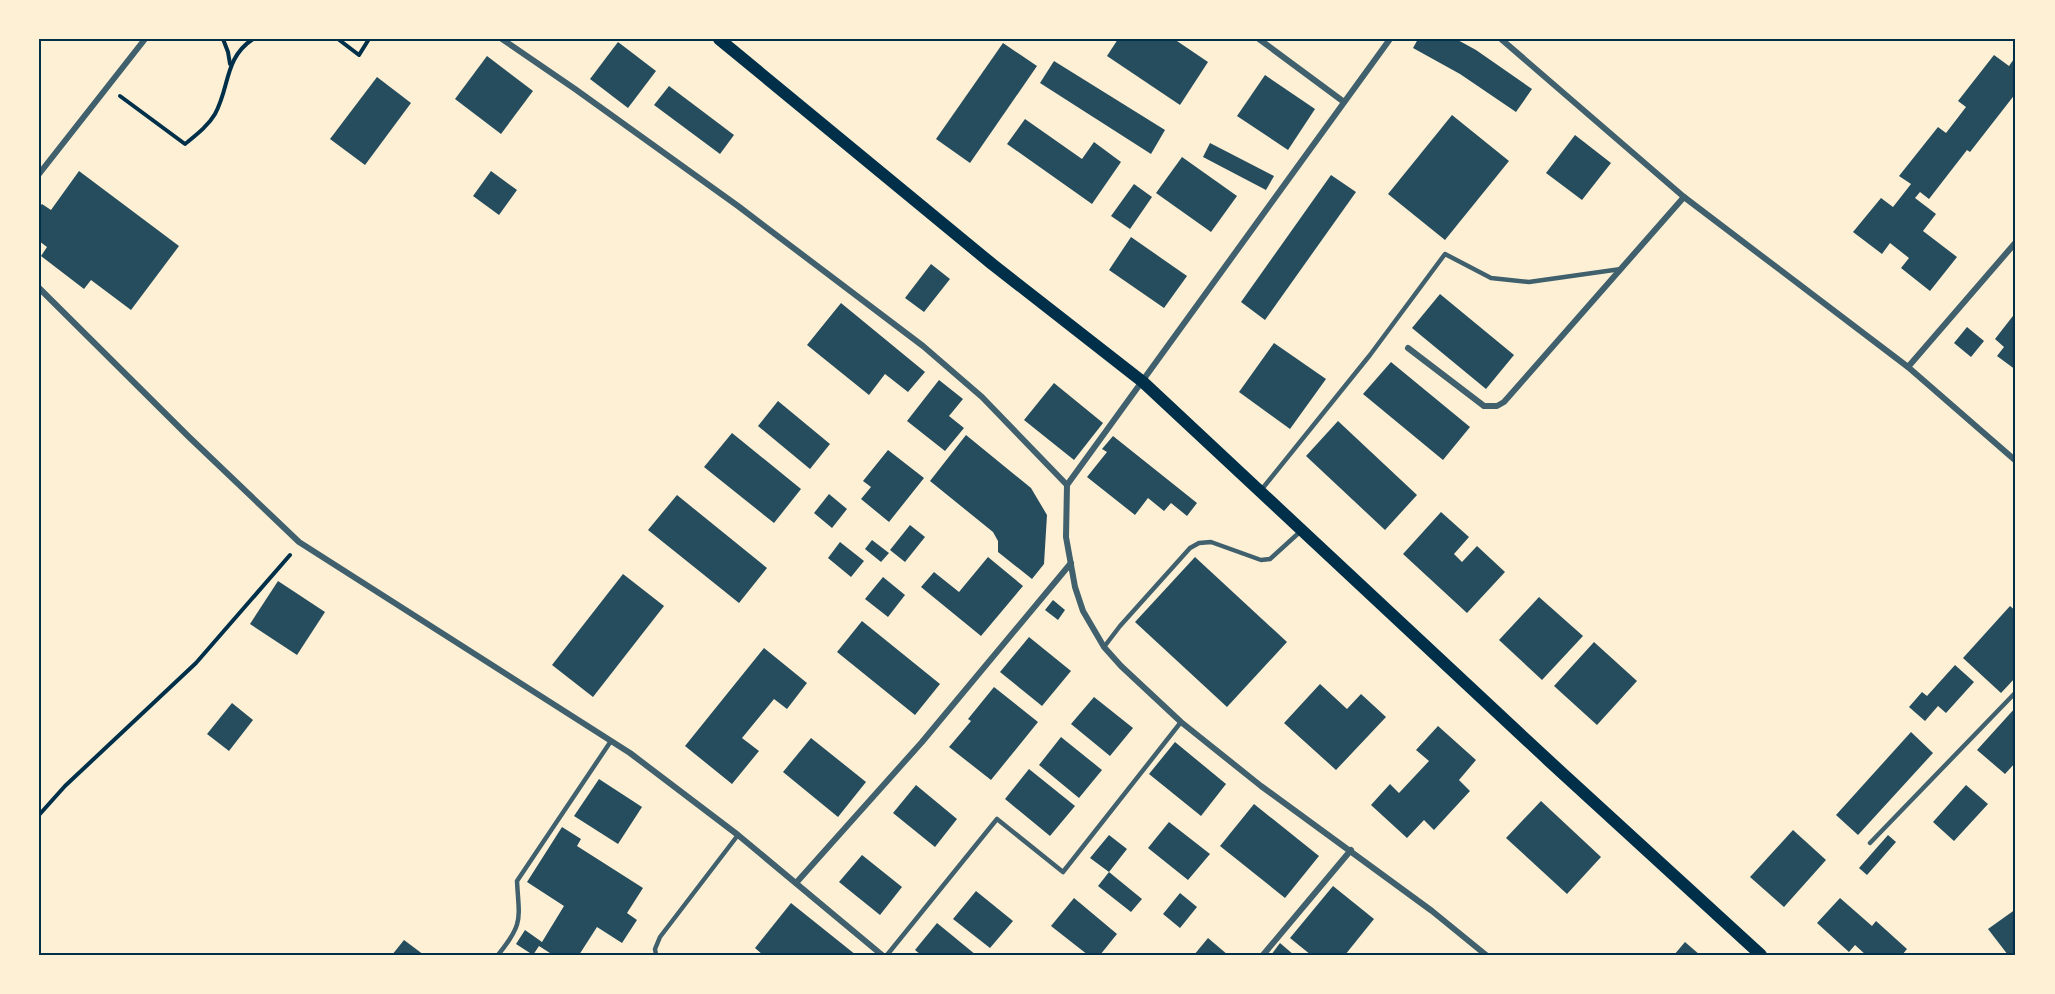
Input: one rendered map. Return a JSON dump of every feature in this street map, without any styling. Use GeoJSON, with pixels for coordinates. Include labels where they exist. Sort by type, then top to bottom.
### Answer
{"type":"FeatureCollection","features":[{"type":"Feature","properties":{"kind":"main road"},"geometry":{"type":"LineString","coordinates":[[724,41],[992,264],[1143,382],[1548,760],[1761,955]]}},
{"type":"Feature","properties":{"kind":"street"},"geometry":{"type":"LineString","coordinates":[[39,174],[145,39]]}},
{"type":"Feature","properties":{"kind":"street"},"geometry":{"type":"LineString","coordinates":[[502,39],[738,206],[923,346],[982,397],[1067,485]]}},
{"type":"Feature","properties":{"kind":"street"},"geometry":{"type":"LineString","coordinates":[[1259,39],[1344,102]]}},
{"type":"Feature","properties":{"kind":"street"},"geometry":{"type":"LineString","coordinates":[[1390,39],[1067,485],[1066,537],[1075,587],[1083,611],[1104,647],[1121,666],[1181,722],[1261,786],[1432,910],[1486,955]]}},
{"type":"Feature","properties":{"kind":"street"},"geometry":{"type":"LineString","coordinates":[[1501,39],[1684,197],[1908,367],[2016,461]]}},
{"type":"Feature","properties":{"kind":"street"},"geometry":{"type":"LineString","coordinates":[[1408,348],[1484,406],[1497,406],[1504,402],[1684,197]]}},
{"type":"Feature","properties":{"kind":"street"},"geometry":{"type":"LineString","coordinates":[[1908,367],[2016,242]]}},
{"type":"Feature","properties":{"kind":"street"},"geometry":{"type":"LineString","coordinates":[[39,288],[197,445],[299,542],[611,741],[738,835],[882,955]]}},
{"type":"Feature","properties":{"kind":"street"},"geometry":{"type":"LineString","coordinates":[[796,883],[922,742],[1071,564]]}},
{"type":"Feature","properties":{"kind":"street"},"geometry":{"type":"LineString","coordinates":[[1263,955],[1351,850]]}},
{"type":"Feature","properties":{"kind":"lane"},"geometry":{"type":"LineString","coordinates":[[1260,492],[1370,355],[1445,254],[1491,278],[1528,282],[1621,269]]}},
{"type":"Feature","properties":{"kind":"lane"},"geometry":{"type":"LineString","coordinates":[[1104,647],[1119,626],[1190,548],[1199,543],[1211,542],[1261,560],[1270,559],[1302,530]]}},
{"type":"Feature","properties":{"kind":"lane"},"geometry":{"type":"LineString","coordinates":[[1870,843],[2016,692]]}},
{"type":"Feature","properties":{"kind":"lane"},"geometry":{"type":"LineString","coordinates":[[887,955],[997,819],[1063,872],[1181,722]]}},
{"type":"Feature","properties":{"kind":"lane"},"geometry":{"type":"LineString","coordinates":[[498,955],[517,927],[520,909],[517,881],[611,741]]}},
{"type":"Feature","properties":{"kind":"lane"},"geometry":{"type":"LineString","coordinates":[[656,955],[655,949],[660,937],[738,835]]}},
{"type":"Feature","properties":{"kind":"path"},"geometry":{"type":"LineString","coordinates":[[223,39],[230,66]]}},
{"type":"Feature","properties":{"kind":"path"},"geometry":{"type":"LineString","coordinates":[[107,87],[185,144],[202,130],[215,114],[230,66],[241,49],[253,39]]}},
{"type":"Feature","properties":{"kind":"path"},"geometry":{"type":"LineString","coordinates":[[338,39],[359,55],[369,39]]}},
{"type":"Feature","properties":{"kind":"path"},"geometry":{"type":"LineString","coordinates":[[39,815],[65,786],[196,663],[299,542]]}},
{"type":"Feature","properties":{"kind":"building"},"geometry":{"type":"Polygon","coordinates":[[[1118,39],[1174,39],[1208,62],[1180,105],[1107,56],[1118,39]]]}},
{"type":"Feature","properties":{"kind":"building"},"geometry":{"type":"Polygon","coordinates":[[[1418,39],[1456,39],[1476,50],[1532,89],[1516,112],[1460,74],[1413,48],[1418,39]]]}},
{"type":"Feature","properties":{"kind":"building"},"geometry":{"type":"Polygon","coordinates":[[[618,42],[656,71],[628,108],[590,79],[618,42]]]}},
{"type":"Feature","properties":{"kind":"building"},"geometry":{"type":"Polygon","coordinates":[[[1003,43],[1037,66],[970,163],[936,139],[1003,43]]]}},
{"type":"Feature","properties":{"kind":"building"},"geometry":{"type":"Polygon","coordinates":[[[1994,55],[2009,66],[2016,56],[2016,93],[1970,152],[1967,150],[1929,199],[1920,192],[1915,198],[1936,214],[1923,231],[1957,257],[1930,291],[1901,268],[1909,258],[1890,243],[1882,254],[1853,232],[1881,198],[1893,207],[1911,184],[1899,176],[1938,127],[1946,133],[1966,107],[1958,101],[1994,55]]]}},
{"type":"Feature","properties":{"kind":"building"},"geometry":{"type":"Polygon","coordinates":[[[487,56],[533,91],[501,134],[455,99],[487,56]]]}},
{"type":"Feature","properties":{"kind":"building"},"geometry":{"type":"Polygon","coordinates":[[[1054,61],[1165,130],[1151,154],[1040,83],[1054,61]]]}},
{"type":"Feature","properties":{"kind":"building"},"geometry":{"type":"Polygon","coordinates":[[[1265,75],[1315,109],[1288,150],[1237,116],[1265,75]]]}},
{"type":"Feature","properties":{"kind":"building"},"geometry":{"type":"Polygon","coordinates":[[[377,77],[411,103],[365,165],[330,139],[377,77]]]}},
{"type":"Feature","properties":{"kind":"building"},"geometry":{"type":"Polygon","coordinates":[[[669,86],[734,135],[720,154],[654,105],[669,86]]]}},
{"type":"Feature","properties":{"kind":"building"},"geometry":{"type":"Polygon","coordinates":[[[1452,115],[1509,161],[1445,240],[1388,194],[1452,115]]]}},
{"type":"Feature","properties":{"kind":"building"},"geometry":{"type":"Polygon","coordinates":[[[1025,119],[1082,159],[1094,142],[1121,162],[1092,204],[1007,144],[1025,119]]]}},
{"type":"Feature","properties":{"kind":"building"},"geometry":{"type":"Polygon","coordinates":[[[1575,135],[1611,163],[1582,200],[1546,173],[1575,135]]]}},
{"type":"Feature","properties":{"kind":"building"},"geometry":{"type":"Polygon","coordinates":[[[1210,143],[1274,176],[1266,190],[1203,157],[1210,143]]]}},
{"type":"Feature","properties":{"kind":"building"},"geometry":{"type":"Polygon","coordinates":[[[1182,157],[1237,196],[1211,232],[1156,193],[1182,157]]]}},
{"type":"Feature","properties":{"kind":"building"},"geometry":{"type":"Polygon","coordinates":[[[79,171],[179,246],[131,310],[91,280],[84,289],[41,256],[47,247],[39,241],[39,207],[42,204],[51,210],[79,171]]]}},
{"type":"Feature","properties":{"kind":"building"},"geometry":{"type":"Polygon","coordinates":[[[491,171],[517,190],[499,215],[473,196],[491,171]]]}},
{"type":"Feature","properties":{"kind":"building"},"geometry":{"type":"Polygon","coordinates":[[[1331,175],[1356,192],[1265,320],[1241,302],[1331,175]]]}},
{"type":"Feature","properties":{"kind":"building"},"geometry":{"type":"Polygon","coordinates":[[[1134,184],[1152,197],[1130,229],[1111,216],[1134,184]]]}},
{"type":"Feature","properties":{"kind":"building"},"geometry":{"type":"Polygon","coordinates":[[[1131,237],[1187,276],[1164,308],[1109,270],[1131,237]]]}},
{"type":"Feature","properties":{"kind":"building"},"geometry":{"type":"Polygon","coordinates":[[[931,264],[950,279],[924,312],[905,298],[931,264]]]}},
{"type":"Feature","properties":{"kind":"building"},"geometry":{"type":"Polygon","coordinates":[[[1440,294],[1514,355],[1486,389],[1412,328],[1440,294]]]}},
{"type":"Feature","properties":{"kind":"building"},"geometry":{"type":"Polygon","coordinates":[[[841,303],[925,372],[908,392],[885,374],[869,395],[807,345],[841,303]]]}},
{"type":"Feature","properties":{"kind":"building"},"geometry":{"type":"Polygon","coordinates":[[[2016,312],[2016,370],[1997,356],[2004,347],[1995,339],[2016,312]]]}},
{"type":"Feature","properties":{"kind":"building"},"geometry":{"type":"Polygon","coordinates":[[[1967,327],[1984,341],[1971,357],[1954,343],[1967,327]]]}},
{"type":"Feature","properties":{"kind":"building"},"geometry":{"type":"Polygon","coordinates":[[[1274,343],[1326,379],[1290,429],[1239,392],[1274,343]]]}},
{"type":"Feature","properties":{"kind":"building"},"geometry":{"type":"Polygon","coordinates":[[[1391,362],[1470,427],[1443,460],[1363,394],[1391,362]]]}},
{"type":"Feature","properties":{"kind":"building"},"geometry":{"type":"Polygon","coordinates":[[[939,380],[963,399],[949,416],[964,428],[945,451],[907,421],[939,380]]]}},
{"type":"Feature","properties":{"kind":"building"},"geometry":{"type":"Polygon","coordinates":[[[1054,383],[1103,423],[1074,460],[1024,420],[1054,383]]]}},
{"type":"Feature","properties":{"kind":"building"},"geometry":{"type":"Polygon","coordinates":[[[778,401],[830,444],[810,469],[758,426],[778,401]]]}},
{"type":"Feature","properties":{"kind":"building"},"geometry":{"type":"Polygon","coordinates":[[[1338,421],[1417,495],[1385,530],[1306,456],[1338,421]]]}},
{"type":"Feature","properties":{"kind":"building"},"geometry":{"type":"Polygon","coordinates":[[[732,433],[801,489],[774,523],[704,467],[732,433]]]}},
{"type":"Feature","properties":{"kind":"building"},"geometry":{"type":"Polygon","coordinates":[[[966,435],[1031,488],[1047,515],[1044,564],[1032,579],[998,552],[998,541],[993,532],[930,481],[966,435]]]}},
{"type":"Feature","properties":{"kind":"building"},"geometry":{"type":"Polygon","coordinates":[[[1113,436],[1197,503],[1187,516],[1171,503],[1164,511],[1148,498],[1135,515],[1087,477],[1107,452],[1102,449],[1113,436]]]}},
{"type":"Feature","properties":{"kind":"building"},"geometry":{"type":"Polygon","coordinates":[[[888,450],[924,478],[889,522],[861,499],[871,487],[863,481],[888,450]]]}},
{"type":"Feature","properties":{"kind":"building"},"geometry":{"type":"Polygon","coordinates":[[[829,494],[847,509],[832,528],[814,513],[829,494]]]}},
{"type":"Feature","properties":{"kind":"building"},"geometry":{"type":"Polygon","coordinates":[[[677,495],[767,568],[739,603],[648,530],[677,495]]]}},
{"type":"Feature","properties":{"kind":"building"},"geometry":{"type":"Polygon","coordinates":[[[1441,512],[1469,537],[1454,554],[1462,562],[1477,546],[1505,572],[1467,613],[1403,554],[1441,512]]]}},
{"type":"Feature","properties":{"kind":"building"},"geometry":{"type":"Polygon","coordinates":[[[910,525],[925,537],[905,562],[890,550],[910,525]]]}},
{"type":"Feature","properties":{"kind":"building"},"geometry":{"type":"Polygon","coordinates":[[[872,540],[889,553],[881,562],[865,549],[872,540]]]}},
{"type":"Feature","properties":{"kind":"building"},"geometry":{"type":"Polygon","coordinates":[[[840,542],[864,561],[851,577],[828,558],[840,542]]]}},
{"type":"Feature","properties":{"kind":"building"},"geometry":{"type":"Polygon","coordinates":[[[988,557],[1023,586],[981,636],[921,587],[934,572],[959,592],[988,557]]]}},
{"type":"Feature","properties":{"kind":"building"},"geometry":{"type":"Polygon","coordinates":[[[1195,557],[1287,642],[1227,707],[1135,622],[1195,557]]]}},
{"type":"Feature","properties":{"kind":"building"},"geometry":{"type":"Polygon","coordinates":[[[623,574],[664,606],[593,697],[552,665],[623,574]]]}},
{"type":"Feature","properties":{"kind":"building"},"geometry":{"type":"Polygon","coordinates":[[[883,577],[905,595],[888,617],[865,599],[883,577]]]}},
{"type":"Feature","properties":{"kind":"building"},"geometry":{"type":"Polygon","coordinates":[[[278,581],[325,612],[297,655],[250,624],[278,581]]]}},
{"type":"Feature","properties":{"kind":"building"},"geometry":{"type":"Polygon","coordinates":[[[1539,597],[1583,636],[1542,680],[1499,640],[1539,597]]]}},
{"type":"Feature","properties":{"kind":"building"},"geometry":{"type":"Polygon","coordinates":[[[1053,600],[1065,610],[1058,620],[1045,610],[1053,600]]]}},
{"type":"Feature","properties":{"kind":"building"},"geometry":{"type":"Polygon","coordinates":[[[2010,606],[2016,611],[2016,677],[2001,693],[1963,658],[2010,606]]]}},
{"type":"Feature","properties":{"kind":"building"},"geometry":{"type":"Polygon","coordinates":[[[862,621],[940,684],[915,715],[837,652],[862,621]]]}},
{"type":"Feature","properties":{"kind":"building"},"geometry":{"type":"Polygon","coordinates":[[[1029,637],[1071,671],[1042,706],[1000,672],[1029,637]]]}},
{"type":"Feature","properties":{"kind":"building"},"geometry":{"type":"Polygon","coordinates":[[[1594,642],[1637,681],[1597,725],[1554,686],[1594,642]]]}},
{"type":"Feature","properties":{"kind":"building"},"geometry":{"type":"Polygon","coordinates":[[[764,648],[807,683],[787,709],[774,699],[742,738],[759,751],[732,784],[685,746],[764,648]]]}},
{"type":"Feature","properties":{"kind":"building"},"geometry":{"type":"Polygon","coordinates":[[[1955,665],[1974,682],[1946,713],[1938,706],[1925,721],[1909,707],[1922,692],[1927,696],[1955,665]]]}},
{"type":"Feature","properties":{"kind":"building"},"geometry":{"type":"Polygon","coordinates":[[[1320,684],[1347,709],[1361,694],[1386,717],[1336,770],[1284,723],[1320,684]]]}},
{"type":"Feature","properties":{"kind":"building"},"geometry":{"type":"Polygon","coordinates":[[[994,687],[1038,722],[991,780],[949,747],[971,721],[968,719],[994,687]]]}},
{"type":"Feature","properties":{"kind":"building"},"geometry":{"type":"Polygon","coordinates":[[[1094,697],[1133,728],[1110,756],[1071,724],[1094,697]]]}},
{"type":"Feature","properties":{"kind":"building"},"geometry":{"type":"Polygon","coordinates":[[[232,703],[253,720],[229,751],[207,734],[232,703]]]}},
{"type":"Feature","properties":{"kind":"building"},"geometry":{"type":"Polygon","coordinates":[[[2016,707],[2016,762],[2005,774],[1977,750],[2016,707]]]}},
{"type":"Feature","properties":{"kind":"building"},"geometry":{"type":"Polygon","coordinates":[[[1438,726],[1476,760],[1459,780],[1470,791],[1434,830],[1424,820],[1407,838],[1371,805],[1390,784],[1399,793],[1429,761],[1416,750],[1438,726]]]}},
{"type":"Feature","properties":{"kind":"building"},"geometry":{"type":"Polygon","coordinates":[[[1911,732],[1933,753],[1858,835],[1836,815],[1911,732]]]}},
{"type":"Feature","properties":{"kind":"building"},"geometry":{"type":"Polygon","coordinates":[[[1061,737],[1102,770],[1079,798],[1039,765],[1061,737]]]}},
{"type":"Feature","properties":{"kind":"building"},"geometry":{"type":"Polygon","coordinates":[[[811,738],[866,782],[838,817],[783,772],[811,738]]]}},
{"type":"Feature","properties":{"kind":"building"},"geometry":{"type":"Polygon","coordinates":[[[1175,742],[1226,784],[1201,816],[1149,774],[1175,742]]]}},
{"type":"Feature","properties":{"kind":"building"},"geometry":{"type":"Polygon","coordinates":[[[1029,769],[1075,806],[1050,836],[1005,799],[1029,769]]]}},
{"type":"Feature","properties":{"kind":"building"},"geometry":{"type":"Polygon","coordinates":[[[599,779],[642,807],[618,844],[574,816],[599,779]]]}},
{"type":"Feature","properties":{"kind":"building"},"geometry":{"type":"Polygon","coordinates":[[[916,785],[957,819],[935,847],[893,813],[916,785]]]}},
{"type":"Feature","properties":{"kind":"building"},"geometry":{"type":"Polygon","coordinates":[[[1966,785],[1988,804],[1954,841],[1933,822],[1966,785]]]}},
{"type":"Feature","properties":{"kind":"building"},"geometry":{"type":"Polygon","coordinates":[[[1541,801],[1601,857],[1567,894],[1506,838],[1541,801]]]}},
{"type":"Feature","properties":{"kind":"building"},"geometry":{"type":"Polygon","coordinates":[[[1254,804],[1319,856],[1285,898],[1220,846],[1254,804]]]}},
{"type":"Feature","properties":{"kind":"building"},"geometry":{"type":"Polygon","coordinates":[[[1169,822],[1210,854],[1188,880],[1148,848],[1169,822]]]}},
{"type":"Feature","properties":{"kind":"building"},"geometry":{"type":"Polygon","coordinates":[[[562,827],[581,839],[577,846],[643,888],[627,913],[637,920],[622,943],[597,927],[579,955],[553,955],[539,946],[533,955],[516,944],[525,930],[542,942],[564,906],[527,882],[562,827]]]}},
{"type":"Feature","properties":{"kind":"building"},"geometry":{"type":"Polygon","coordinates":[[[1793,830],[1826,860],[1784,907],[1750,877],[1793,830]]]}},
{"type":"Feature","properties":{"kind":"building"},"geometry":{"type":"Polygon","coordinates":[[[1109,835],[1127,849],[1109,872],[1090,858],[1109,835]]]}},
{"type":"Feature","properties":{"kind":"building"},"geometry":{"type":"Polygon","coordinates":[[[1888,835],[1896,842],[1867,875],[1859,868],[1888,835]]]}},
{"type":"Feature","properties":{"kind":"building"},"geometry":{"type":"Polygon","coordinates":[[[862,855],[902,887],[880,915],[839,882],[862,855]]]}},
{"type":"Feature","properties":{"kind":"building"},"geometry":{"type":"Polygon","coordinates":[[[1109,872],[1142,899],[1131,912],[1098,886],[1109,872]]]}},
{"type":"Feature","properties":{"kind":"building"},"geometry":{"type":"Polygon","coordinates":[[[1333,886],[1374,919],[1345,955],[1311,955],[1290,938],[1333,886]]]}},
{"type":"Feature","properties":{"kind":"building"},"geometry":{"type":"Polygon","coordinates":[[[976,891],[1013,921],[990,948],[953,919],[976,891]]]}},
{"type":"Feature","properties":{"kind":"building"},"geometry":{"type":"Polygon","coordinates":[[[1180,893],[1197,907],[1180,928],[1163,914],[1180,893]]]}},
{"type":"Feature","properties":{"kind":"building"},"geometry":{"type":"Polygon","coordinates":[[[1074,898],[1117,934],[1100,955],[1088,955],[1051,926],[1074,898]]]}},
{"type":"Feature","properties":{"kind":"building"},"geometry":{"type":"Polygon","coordinates":[[[1840,898],[1872,926],[1876,921],[1907,949],[1902,955],[1866,955],[1855,945],[1849,952],[1817,923],[1840,898]]]}},
{"type":"Feature","properties":{"kind":"building"},"geometry":{"type":"Polygon","coordinates":[[[791,903],[856,955],[763,955],[755,948],[791,903]]]}},
{"type":"Feature","properties":{"kind":"building"},"geometry":{"type":"Polygon","coordinates":[[[2016,909],[2016,955],[2008,955],[1988,929],[2016,909]]]}},
{"type":"Feature","properties":{"kind":"building"},"geometry":{"type":"Polygon","coordinates":[[[937,923],[976,955],[921,955],[915,950],[937,923]]]}},
{"type":"Feature","properties":{"kind":"building"},"geometry":{"type":"Polygon","coordinates":[[[1208,938],[1228,955],[1194,955],[1208,938]]]}},
{"type":"Feature","properties":{"kind":"building"},"geometry":{"type":"Polygon","coordinates":[[[404,940],[424,955],[392,955],[404,940]]]}},
{"type":"Feature","properties":{"kind":"building"},"geometry":{"type":"Polygon","coordinates":[[[1685,942],[1700,955],[1674,955],[1685,942]]]}},
{"type":"Feature","properties":{"kind":"building"},"geometry":{"type":"Polygon","coordinates":[[[1280,943],[1294,955],[1271,955],[1280,943]]]}}]}
